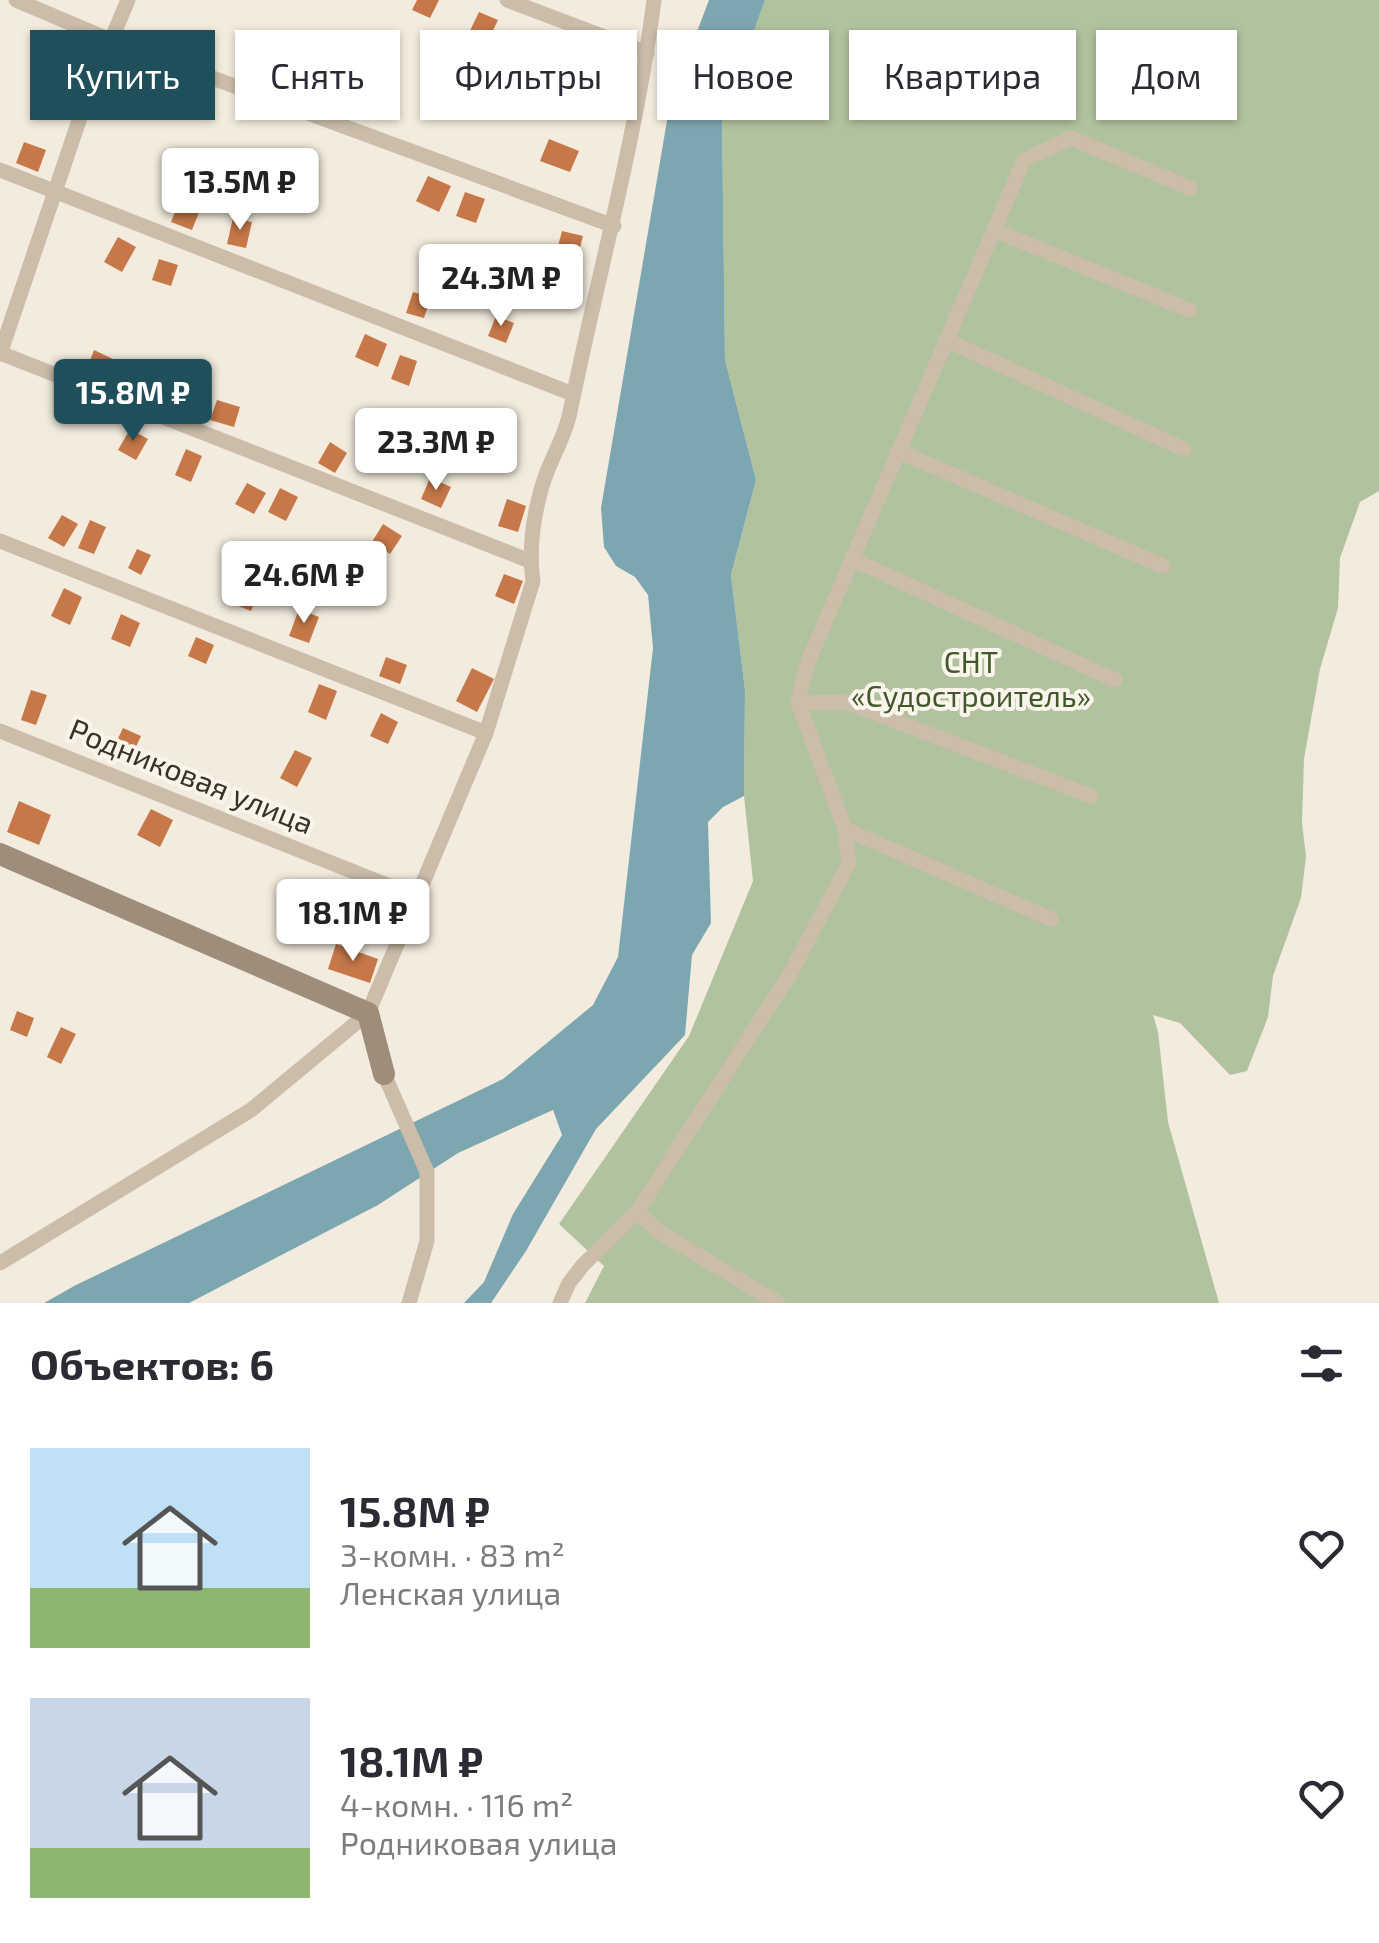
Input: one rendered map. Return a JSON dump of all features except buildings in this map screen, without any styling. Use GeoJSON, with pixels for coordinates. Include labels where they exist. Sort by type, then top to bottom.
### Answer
{"type":"FeatureCollection","features":[{"type":"Feature","properties":{"kind":"street"},"geometry":{"type":"LineString","coordinates":[[16,0],[86,30]]}},
{"type":"Feature","properties":{"kind":"street"},"geometry":{"type":"LineString","coordinates":[[114,30],[128,0]]}},
{"type":"Feature","properties":{"kind":"street"},"geometry":{"type":"LineString","coordinates":[[506,0],[647,53]]}},
{"type":"Feature","properties":{"kind":"street"},"geometry":{"type":"LineString","coordinates":[[0,1263],[251,1110],[368,1013],[486,732],[533,581],[530,561],[541,490],[570,416],[614,226],[654,0]]}},
{"type":"Feature","properties":{"kind":"street"},"geometry":{"type":"LineString","coordinates":[[215,79],[614,226]]}},
{"type":"Feature","properties":{"kind":"street"},"geometry":{"type":"LineString","coordinates":[[81,120],[0,354],[530,561]]}},
{"type":"Feature","properties":{"kind":"street"},"geometry":{"type":"LineString","coordinates":[[560,1303],[568,1283],[583,1265],[637,1212],[790,974],[850,863],[845,829],[798,703],[806,664],[1024,160],[1070,138],[1190,188]]}},
{"type":"Feature","properties":{"kind":"street"},"geometry":{"type":"LineString","coordinates":[[0,170],[573,394]]}},
{"type":"Feature","properties":{"kind":"street"},"geometry":{"type":"LineString","coordinates":[[994,230],[1189,310]]}},
{"type":"Feature","properties":{"kind":"street"},"geometry":{"type":"LineString","coordinates":[[946,340],[1184,449]]}},
{"type":"Feature","properties":{"kind":"street"},"geometry":{"type":"LineString","coordinates":[[898,451],[1163,566]]}},
{"type":"Feature","properties":{"kind":"street"},"geometry":{"type":"LineString","coordinates":[[0,542],[486,732]]}},
{"type":"Feature","properties":{"kind":"street"},"geometry":{"type":"LineString","coordinates":[[852,558],[1115,680]]}},
{"type":"Feature","properties":{"kind":"street"},"geometry":{"type":"LineString","coordinates":[[798,703],[846,702],[1091,796]]}},
{"type":"Feature","properties":{"kind":"street","name":"Родниковая улица"},"geometry":{"type":"LineString","coordinates":[[0,731],[418,896]]}},
{"type":"Feature","properties":{"kind":"street"},"geometry":{"type":"LineString","coordinates":[[845,829],[1051,919]]}},
{"type":"Feature","properties":{"kind":"street"},"geometry":{"type":"LineString","coordinates":[[0,854],[368,1013]]}},
{"type":"Feature","properties":{"kind":"street"},"geometry":{"type":"LineString","coordinates":[[368,1013],[384,1074],[427,1172],[427,1241],[408,1303]]}},
{"type":"Feature","properties":{"kind":"street"},"geometry":{"type":"LineString","coordinates":[[637,1212],[661,1233],[778,1303]]}},
{"type":"Feature","properties":{"kind":"green space","name":"СНТ «Судостроитель»"},"geometry":{"type":"Polygon","coordinates":[[[765,0],[1379,0],[1379,491],[1360,502],[1340,558],[1338,608],[1320,669],[1304,759],[1302,822],[1306,857],[1301,898],[1273,976],[1268,1017],[1247,1071],[1230,1075],[1180,1023],[1153,1015],[1168,1122],[1219,1303],[585,1303],[604,1266],[559,1224],[689,1036],[753,881],[744,796],[745,690],[731,575],[756,480],[725,360],[722,120],[829,120],[829,30],[754,30],[765,0]]]}},
{"type":"Feature","properties":{"kind":"water"},"geometry":{"type":"Polygon","coordinates":[[[709,0],[765,0],[754,30],[698,30],[709,0]]]}},
{"type":"Feature","properties":{"kind":"water"},"geometry":{"type":"Polygon","coordinates":[[[667,120],[722,120],[725,360],[756,480],[731,575],[745,690],[744,796],[723,807],[708,822],[711,923],[692,955],[685,1035],[596,1129],[526,1251],[491,1303],[464,1303],[484,1282],[513,1214],[562,1135],[553,1110],[458,1153],[378,1205],[189,1303],[44,1303],[503,1079],[593,1005],[618,957],[653,648],[648,595],[635,577],[616,566],[604,547],[601,508],[667,120]]]}}]}
